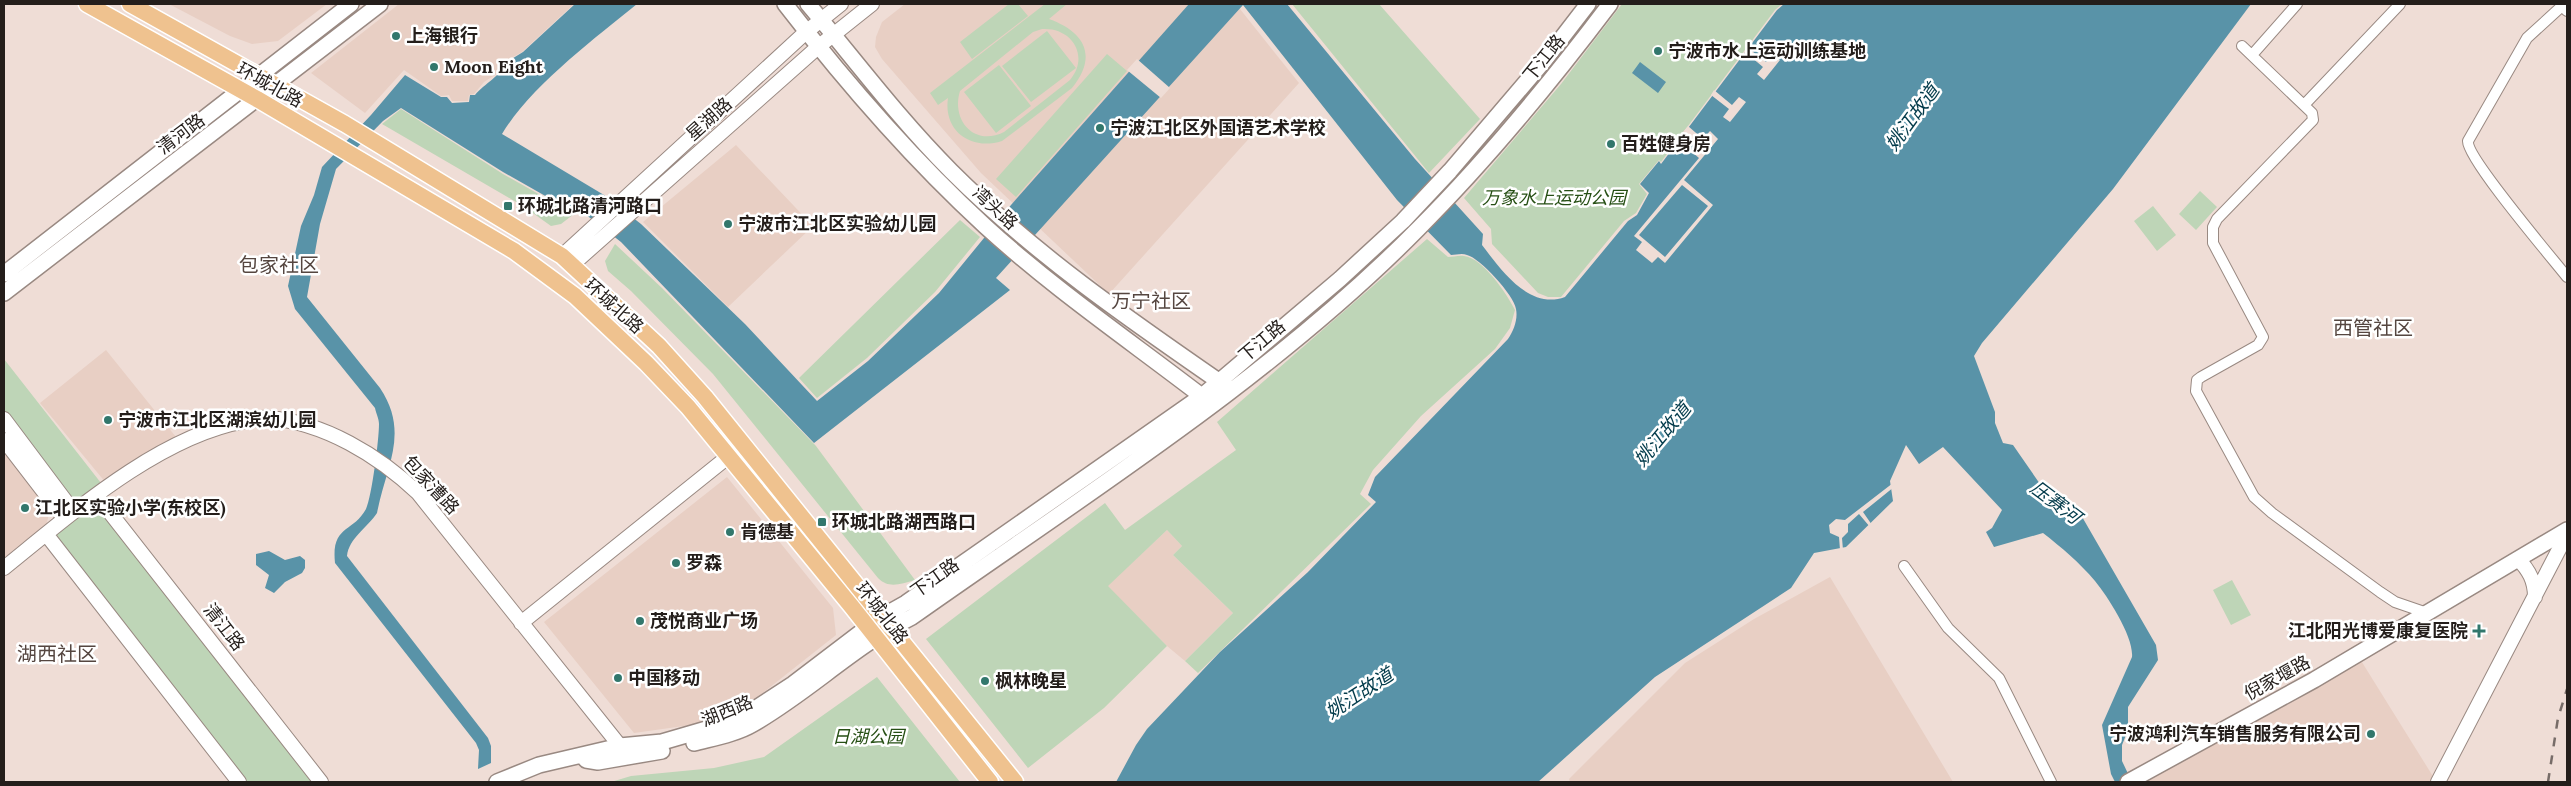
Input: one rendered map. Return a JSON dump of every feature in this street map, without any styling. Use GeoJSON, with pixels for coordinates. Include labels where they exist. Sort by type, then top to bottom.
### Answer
{"type":"FeatureCollection","features":[{"type":"Feature","properties":{"kind":"main road","name":"环城北路"},"geometry":{"type":"LineString","coordinates":[[87,4],[242,90],[514,251],[575,296],[646,362],[729,456],[990,782]]}},
{"type":"Feature","properties":{"kind":"main road","name":"环城北路"},"geometry":{"type":"LineString","coordinates":[[130,4],[277,85],[568,261],[658,346],[705,397],[1015,782]]}},
{"type":"Feature","properties":{"kind":"main road","name":"清河路"},"geometry":{"type":"LineString","coordinates":[[4,274],[351,4]]}},
{"type":"Feature","properties":{"kind":"main road","name":"清河路"},"geometry":{"type":"LineString","coordinates":[[4,293],[258,100],[380,4]]}},
{"type":"Feature","properties":{"kind":"main road","name":"湾头路"},"geometry":{"type":"LineString","coordinates":[[785,4],[818,47],[910,154],[985,226],[1100,321],[1207,400]]}},
{"type":"Feature","properties":{"kind":"main road","name":"湾头路"},"geometry":{"type":"LineString","coordinates":[[808,4],[902,119],[951,171],[998,215],[1032,245],[1128,320],[1232,391]]}},
{"type":"Feature","properties":{"kind":"main road","name":"下江路"},"geometry":{"type":"LineString","coordinates":[[886,623],[912,617],[1158,444],[1207,400],[1219,382],[1340,279],[1408,215],[1450,171],[1544,61],[1588,4]]}},
{"type":"Feature","properties":{"kind":"main road","name":"下江路"},"geometry":{"type":"LineString","coordinates":[[871,632],[886,623],[906,603],[1156,428],[1207,400],[1232,391],[1351,292],[1417,230],[1462,183],[1562,67],[1610,4]]}},
{"type":"Feature","properties":{"kind":"main road","name":"倪家堰路"},"geometry":{"type":"LineString","coordinates":[[2128,782],[2314,680],[2567,530]]}},
{"type":"Feature","properties":{"kind":"main road","name":"湖西路"},"geometry":{"type":"LineString","coordinates":[[497,782],[539,765],[569,758],[622,752],[710,728],[747,714],[871,632]]}},
{"type":"Feature","properties":{"kind":"street","name":"星湖路"},"geometry":{"type":"LineString","coordinates":[[568,261],[806,32],[841,4]]}},
{"type":"Feature","properties":{"kind":"street","name":"星湖路"},"geometry":{"type":"LineString","coordinates":[[568,261],[833,34],[872,4]]}},
{"type":"Feature","properties":{"kind":"street"},"geometry":{"type":"LineString","coordinates":[[2252,55],[2297,4]]}},
{"type":"Feature","properties":{"kind":"street"},"geometry":{"type":"LineString","coordinates":[[2304,105],[2400,4]]}},
{"type":"Feature","properties":{"kind":"street"},"geometry":{"type":"LineString","coordinates":[[2567,11],[2562,6],[2527,38],[2468,141],[2467,146],[2567,277]]}},
{"type":"Feature","properties":{"kind":"street"},"geometry":{"type":"LineString","coordinates":[[2242,46],[2312,113],[2313,120],[2217,219],[2213,227],[2213,243],[2263,337],[2262,340],[2197,380],[2196,391],[2254,497],[2272,513],[2380,592],[2396,602],[2427,612]]}},
{"type":"Feature","properties":{"kind":"street","name":"包家漕路"},"geometry":{"type":"LineString","coordinates":[[4,568],[69,515],[161,453],[198,435],[230,424],[267,418],[297,424],[342,439],[392,469],[418,494],[622,752]]}},
{"type":"Feature","properties":{"kind":"street"},"geometry":{"type":"LineString","coordinates":[[4,419],[69,515]]}},
{"type":"Feature","properties":{"kind":"street"},"geometry":{"type":"LineString","coordinates":[[1156,428],[1158,444]]}},
{"type":"Feature","properties":{"kind":"street"},"geometry":{"type":"LineString","coordinates":[[4,440],[69,515]]}},
{"type":"Feature","properties":{"kind":"street"},"geometry":{"type":"LineString","coordinates":[[521,623],[729,456]]}},
{"type":"Feature","properties":{"kind":"street","name":"清江路"},"geometry":{"type":"LineString","coordinates":[[97,496],[321,782]]}},
{"type":"Feature","properties":{"kind":"street"},"geometry":{"type":"LineString","coordinates":[[46,534],[239,782]]}},
{"type":"Feature","properties":{"kind":"street"},"geometry":{"type":"LineString","coordinates":[[2438,782],[2567,534]]}},
{"type":"Feature","properties":{"kind":"street"},"geometry":{"type":"LineString","coordinates":[[2518,559],[2530,574],[2535,586],[2535,597]]}},
{"type":"Feature","properties":{"kind":"street"},"geometry":{"type":"LineString","coordinates":[[1904,566],[1948,628],[1999,678],[2051,782]]}},
{"type":"Feature","properties":{"kind":"shaded area"},"geometry":{"type":"Polygon","coordinates":[[[169,4],[327,4],[278,41],[252,44],[230,36],[169,4]]]}},
{"type":"Feature","properties":{"kind":"shaded area"},"geometry":{"type":"Polygon","coordinates":[[[399,4],[574,4],[522,52],[504,62],[501,71],[484,82],[474,94],[469,95],[468,101],[452,101],[449,95],[441,96],[404,70],[365,113],[311,73],[399,4]]]}},
{"type":"Feature","properties":{"kind":"shaded area","name":"宁波江北区外国语艺术学校"},"geometry":{"type":"Polygon","coordinates":[[[905,4],[1236,4],[1299,83],[1109,294],[981,173],[882,59],[875,47],[876,37],[882,22],[905,4]]]}},
{"type":"Feature","properties":{"kind":"shaded area","name":"宁波市江北区实验幼儿园"},"geometry":{"type":"Polygon","coordinates":[[[736,145],[813,226],[728,307],[643,222],[736,145]]]}},
{"type":"Feature","properties":{"kind":"shaded area","name":"宁波市江北区湖滨幼儿园"},"geometry":{"type":"Polygon","coordinates":[[[106,350],[176,437],[106,483],[40,403],[106,350]]]}},
{"type":"Feature","properties":{"kind":"shaded area","name":"江北区实验小学(东校区)"},"geometry":{"type":"Polygon","coordinates":[[[4,452],[43,502],[49,514],[45,530],[4,562],[4,452]]]}},
{"type":"Feature","properties":{"kind":"shaded area"},"geometry":{"type":"Polygon","coordinates":[[[727,477],[833,608],[836,635],[755,699],[698,724],[634,733],[544,622],[727,477]]]}},
{"type":"Feature","properties":{"kind":"shaded area"},"geometry":{"type":"Polygon","coordinates":[[[1167,530],[1182,546],[1173,555],[1233,613],[1185,661],[1167,646],[1107,586],[1167,530]]]}},
{"type":"Feature","properties":{"kind":"shaded area"},"geometry":{"type":"Polygon","coordinates":[[[1830,577],[1953,782],[1570,782],[1569,779],[1685,663],[1754,619],[1830,577]]]}},
{"type":"Feature","properties":{"kind":"shaded area"},"geometry":{"type":"Polygon","coordinates":[[[2360,659],[2434,778],[2432,782],[2145,782],[2308,691],[2360,659]]]}},
{"type":"Feature","properties":{"kind":"green space"},"geometry":{"type":"Polygon","coordinates":[[[1009,4],[1018,4],[1028,16],[972,59],[960,42],[1009,4]]]}},
{"type":"Feature","properties":{"kind":"green space"},"geometry":{"type":"Polygon","coordinates":[[[1045,4],[1067,4],[1049,19],[1071,31],[1084,46],[1086,56],[1080,76],[1072,88],[1002,141],[980,143],[961,136],[950,120],[948,98],[938,105],[930,93],[1045,4]],[[1042,29],[1033,32],[960,91],[959,112],[967,128],[983,136],[993,136],[1004,132],[1070,80],[1076,71],[1078,53],[1075,45],[1069,38],[1053,30],[1042,29]]]}},
{"type":"Feature","properties":{"kind":"green space"},"geometry":{"type":"Polygon","coordinates":[[[1292,4],[1379,4],[1480,119],[1429,173],[1292,4]]]}},
{"type":"Feature","properties":{"kind":"green space","name":"万象水上运动公园"},"geometry":{"type":"Polygon","coordinates":[[[1622,4],[1782,4],[1775,10],[1661,162],[1659,160],[1639,184],[1647,194],[1636,213],[1624,221],[1561,297],[1548,297],[1538,293],[1492,244],[1491,229],[1464,198],[1561,84],[1622,4]]]}},
{"type":"Feature","properties":{"kind":"green space"},"geometry":{"type":"Polygon","coordinates":[[[1047,31],[1076,68],[1031,102],[1002,66],[1047,31]]]}},
{"type":"Feature","properties":{"kind":"green space"},"geometry":{"type":"Polygon","coordinates":[[[1107,54],[1127,71],[1016,197],[996,179],[1107,54]]]}},
{"type":"Feature","properties":{"kind":"green space"},"geometry":{"type":"Polygon","coordinates":[[[999,65],[1031,106],[996,133],[964,92],[999,65]]]}},
{"type":"Feature","properties":{"kind":"green space"},"geometry":{"type":"Polygon","coordinates":[[[401,109],[503,174],[574,214],[561,224],[551,226],[523,206],[382,124],[401,109]]]}},
{"type":"Feature","properties":{"kind":"green space"},"geometry":{"type":"Polygon","coordinates":[[[2200,191],[2217,207],[2196,230],[2179,214],[2200,191]]]}},
{"type":"Feature","properties":{"kind":"green space"},"geometry":{"type":"Polygon","coordinates":[[[2153,206],[2176,235],[2157,251],[2134,221],[2153,206]]]}},
{"type":"Feature","properties":{"kind":"green space"},"geometry":{"type":"Polygon","coordinates":[[[960,220],[980,237],[935,292],[867,358],[817,398],[799,378],[960,220]]]}},
{"type":"Feature","properties":{"kind":"green space"},"geometry":{"type":"Polygon","coordinates":[[[1427,239],[1448,257],[1464,256],[1479,263],[1494,278],[1506,295],[1515,310],[1510,328],[1495,349],[1421,416],[1373,470],[1360,494],[1371,504],[1198,673],[1185,661],[1233,613],[1173,555],[1182,546],[1167,530],[1108,586],[1167,646],[1104,708],[1028,768],[926,639],[1105,503],[1125,530],[1236,450],[1217,422],[1427,239]]]}},
{"type":"Feature","properties":{"kind":"green space"},"geometry":{"type":"Polygon","coordinates":[[[615,244],[662,288],[816,446],[915,580],[891,585],[878,578],[713,374],[631,291],[608,271],[605,261],[615,244]]]}},
{"type":"Feature","properties":{"kind":"green space"},"geometry":{"type":"Polygon","coordinates":[[[4,359],[101,483],[86,495],[69,499],[4,414],[4,359]]]}},
{"type":"Feature","properties":{"kind":"green space"},"geometry":{"type":"Polygon","coordinates":[[[93,507],[102,513],[315,782],[244,782],[56,540],[57,533],[93,507]]]}},
{"type":"Feature","properties":{"kind":"green space"},"geometry":{"type":"Polygon","coordinates":[[[2232,580],[2251,615],[2231,625],[2213,590],[2232,580]]]}},
{"type":"Feature","properties":{"kind":"green space","name":"日湖公园"},"geometry":{"type":"Polygon","coordinates":[[[877,677],[960,782],[611,782],[631,776],[714,768],[764,757],[877,677]]]}},
{"type":"Feature","properties":{"kind":"water","name":"姚江故道"},"geometry":{"type":"Polygon","coordinates":[[[575,4],[637,4],[546,81],[514,116],[502,134],[604,195],[641,224],[745,324],[817,401],[868,361],[939,293],[1011,205],[1189,4],[1287,4],[1415,159],[1483,234],[1482,245],[1498,266],[1528,293],[1552,300],[1565,297],[1628,221],[1637,215],[1649,193],[1640,184],[1659,161],[1661,164],[1777,10],[1784,4],[2251,4],[2113,189],[1982,343],[1974,356],[1995,412],[1995,423],[2003,443],[2013,445],[2058,510],[2075,512],[2081,515],[2156,645],[2158,660],[2128,707],[2128,730],[2122,745],[2122,761],[2132,782],[2115,782],[2111,774],[2102,725],[2132,657],[2132,649],[2125,628],[2107,597],[2083,568],[2043,533],[1994,547],[1986,532],[1992,528],[2002,510],[1943,447],[1919,464],[1906,445],[1890,481],[1893,501],[1846,547],[1814,553],[1791,588],[1655,677],[1538,782],[1116,782],[1147,729],[1220,652],[1308,572],[1376,502],[1368,495],[1375,477],[1508,339],[1516,321],[1514,303],[1496,278],[1473,258],[1463,254],[1451,255],[1397,200],[1243,5],[996,278],[1010,290],[814,443],[621,242],[576,207],[563,206],[503,172],[401,108],[383,121],[336,169],[320,224],[307,297],[380,388],[389,404],[393,420],[395,435],[393,450],[377,513],[355,538],[348,550],[347,556],[488,738],[491,746],[491,763],[478,769],[479,750],[476,743],[335,563],[336,542],[344,531],[361,517],[366,509],[375,467],[379,422],[375,408],[295,309],[288,286],[301,226],[314,195],[322,167],[371,115],[405,75],[441,97],[447,97],[452,103],[469,102],[470,95],[475,95],[500,72],[505,63],[523,52],[575,4]]]}},
{"type":"Feature","properties":{"kind":"water"},"geometry":{"type":"Polygon","coordinates":[[[1640,62],[1666,82],[1658,93],[1632,73],[1640,62]]]}},
{"type":"Feature","properties":{"kind":"water"},"geometry":{"type":"Polygon","coordinates":[[[269,551],[285,560],[300,556],[305,560],[305,568],[302,573],[285,582],[274,593],[265,588],[269,575],[256,565],[256,554],[269,551]]]}},
{"type":"Feature","properties":{"kind":"pier"},"geometry":{"type":"Polygon","coordinates":[[[1748,48],[1766,62],[1773,54],[1780,60],[1764,80],[1757,74],[1763,67],[1745,52],[1748,48]]]}},
{"type":"Feature","properties":{"kind":"pier"},"geometry":{"type":"Polygon","coordinates":[[[1137,59],[1170,88],[1161,98],[1127,70],[1137,59]]]}},
{"type":"Feature","properties":{"kind":"pier"},"geometry":{"type":"Polygon","coordinates":[[[1714,90],[1732,105],[1739,97],[1746,102],[1730,122],[1723,117],[1729,109],[1711,95],[1714,90]]]}},
{"type":"Feature","properties":{"kind":"pier"},"geometry":{"type":"Polygon","coordinates":[[[1688,126],[1703,139],[1710,131],[1718,139],[1684,180],[1713,205],[1665,263],[1658,257],[1652,263],[1636,250],[1642,242],[1634,236],[1699,158],[1692,152],[1698,144],[1683,132],[1688,126]],[[1682,185],[1639,235],[1665,257],[1708,206],[1682,185]]]}},
{"type":"Feature","properties":{"kind":"pier"},"geometry":{"type":"Polygon","coordinates":[[[1893,483],[1894,487],[1863,512],[1872,525],[1870,527],[1859,514],[1848,524],[1848,532],[1842,538],[1843,550],[1840,550],[1839,537],[1830,533],[1829,525],[1836,519],[1845,520],[1893,483]]]}},
{"type":"Feature","properties":{"kind":"railway"},"geometry":{"type":"LineString","coordinates":[[2548,782],[2558,718],[2567,689]]}},
{"type":"Feature","properties":{"kind":"place","name":"上海银行"},"geometry":{"type":"Point","coordinates":[396,36]}},
{"type":"Feature","properties":{"kind":"place","name":"宁波市水上运动训练基地"},"geometry":{"type":"Point","coordinates":[1658,51]}},
{"type":"Feature","properties":{"kind":"place","name":"Moon Eight"},"geometry":{"type":"Point","coordinates":[434,67]}},
{"type":"Feature","properties":{"kind":"place","name":"宁波江北区外国语艺术学校"},"geometry":{"type":"Point","coordinates":[1100,128]}},
{"type":"Feature","properties":{"kind":"place","name":"百姓健身房"},"geometry":{"type":"Point","coordinates":[1611,144]}},
{"type":"Feature","properties":{"kind":"place","name":"环城北路清河路口"},"geometry":{"type":"Point","coordinates":[508,206]}},
{"type":"Feature","properties":{"kind":"place","name":"宁波市江北区实验幼儿园"},"geometry":{"type":"Point","coordinates":[728,224]}},
{"type":"Feature","properties":{"kind":"place","name":"宁波市江北区湖滨幼儿园"},"geometry":{"type":"Point","coordinates":[108,420]}},
{"type":"Feature","properties":{"kind":"place","name":"江北区实验小学(东校区)"},"geometry":{"type":"Point","coordinates":[25,508]}},
{"type":"Feature","properties":{"kind":"place","name":"环城北路湖西路口"},"geometry":{"type":"Point","coordinates":[822,522]}},
{"type":"Feature","properties":{"kind":"place","name":"肯德基"},"geometry":{"type":"Point","coordinates":[730,532]}},
{"type":"Feature","properties":{"kind":"place","name":"罗森"},"geometry":{"type":"Point","coordinates":[676,563]}},
{"type":"Feature","properties":{"kind":"place","name":"茂悦商业广场"},"geometry":{"type":"Point","coordinates":[640,621]}},
{"type":"Feature","properties":{"kind":"place","name":"江北阳光博爱康复医院"},"geometry":{"type":"Point","coordinates":[2479,631]}},
{"type":"Feature","properties":{"kind":"place","name":"中国移动"},"geometry":{"type":"Point","coordinates":[618,678]}},
{"type":"Feature","properties":{"kind":"place","name":"枫林晚星"},"geometry":{"type":"Point","coordinates":[985,681]}},
{"type":"Feature","properties":{"kind":"place","name":"宁波鸿利汽车销售服务有限公司"},"geometry":{"type":"Point","coordinates":[2371,734]}},
{"type":"Feature","properties":{"kind":"district","name":"包家社区"},"geometry":{"type":"Point","coordinates":[279,265]}},
{"type":"Feature","properties":{"kind":"district","name":"万宁社区"},"geometry":{"type":"Point","coordinates":[1151,301]}},
{"type":"Feature","properties":{"kind":"district","name":"西管社区"},"geometry":{"type":"Point","coordinates":[2373,328]}},
{"type":"Feature","properties":{"kind":"district","name":"湖西社区"},"geometry":{"type":"Point","coordinates":[57,654]}},
{"type":"Feature","properties":{"kind":"water label","name":"压赛河"},"geometry":{"type":"Point","coordinates":[2056,502]}}]}
